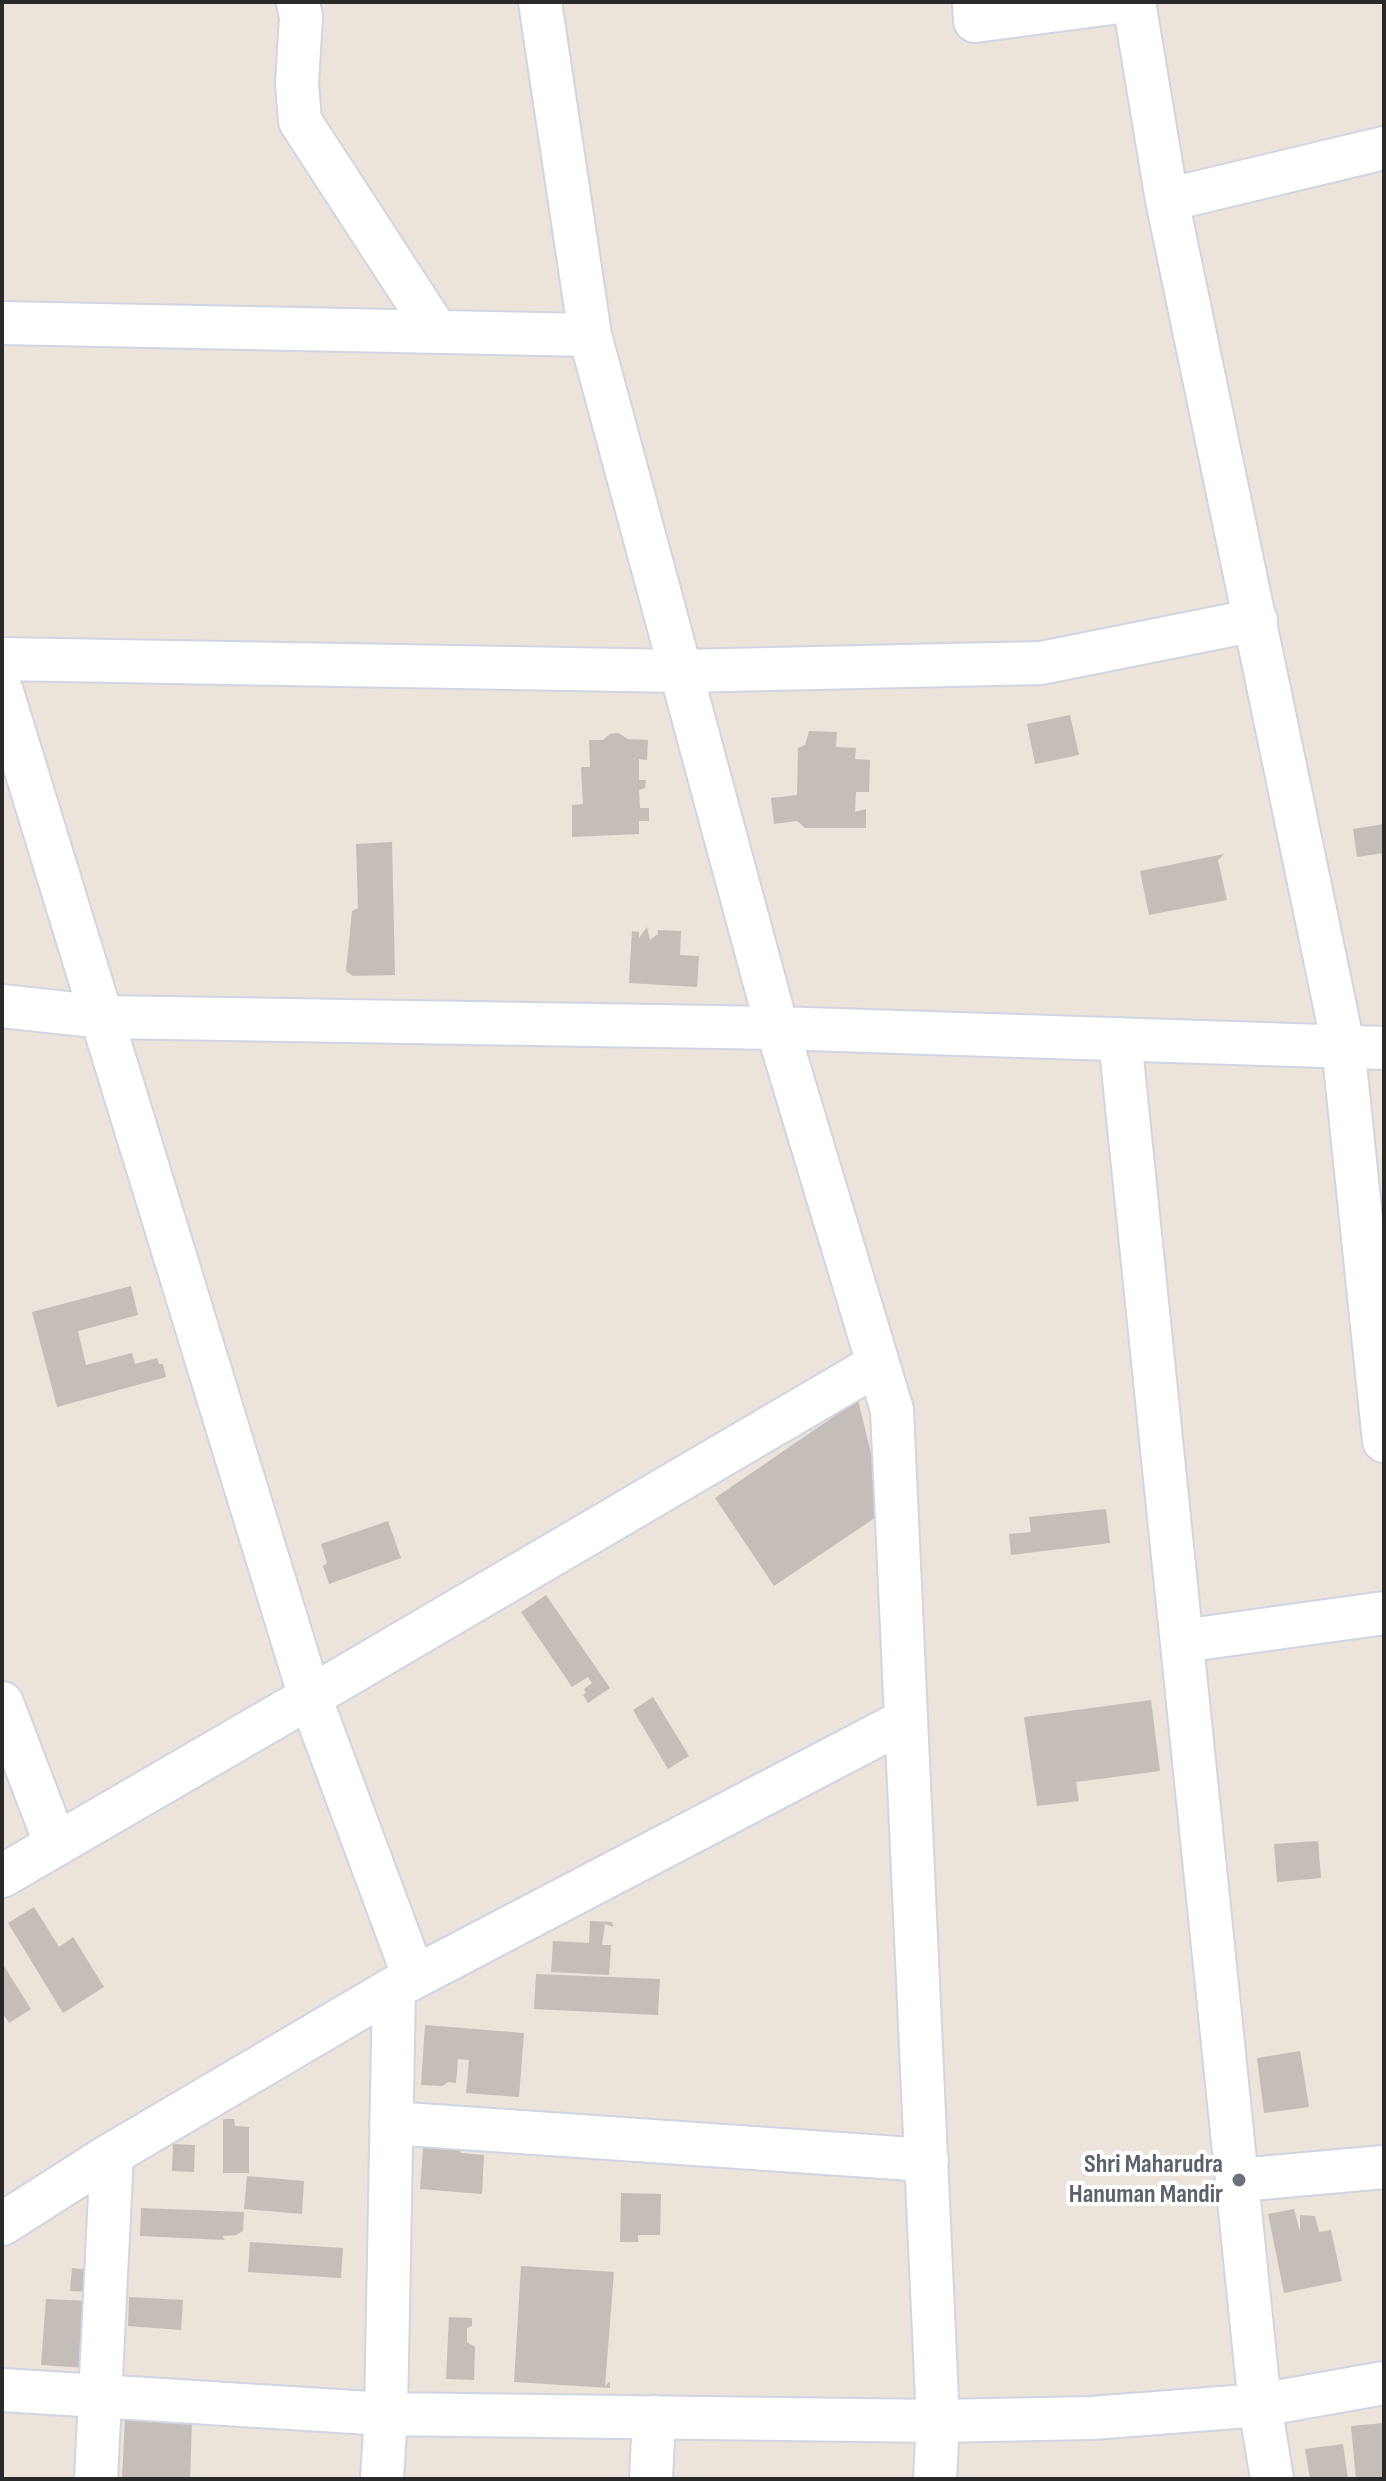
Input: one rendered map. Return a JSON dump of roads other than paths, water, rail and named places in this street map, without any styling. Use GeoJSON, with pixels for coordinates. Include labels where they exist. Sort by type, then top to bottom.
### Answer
{"type":"FeatureCollection","features":[{"type":"Feature","properties":{"kind":"street"},"geometry":{"type":"LineString","coordinates":[[298,2],[301,17],[297,83],[300,121],[437,332]]}},
{"type":"Feature","properties":{"kind":"street"},"geometry":{"type":"LineString","coordinates":[[540,2],[590,335],[777,1028],[892,1410],[938,2421],[935,2479]]}},
{"type":"Feature","properties":{"kind":"street"},"geometry":{"type":"LineString","coordinates":[[974,2],[975,21],[1119,2]]}},
{"type":"Feature","properties":{"kind":"street"},"geometry":{"type":"LineString","coordinates":[[1134,2],[1167,200],[1343,1045],[1384,1441]]}},
{"type":"Feature","properties":{"kind":"street"},"geometry":{"type":"LineString","coordinates":[[1167,200],[1384,148]]}},
{"type":"Feature","properties":{"kind":"street"},"geometry":{"type":"LineString","coordinates":[[2,323],[590,335]]}},
{"type":"Feature","properties":{"kind":"street"},"geometry":{"type":"LineString","coordinates":[[2,659],[681,671],[1041,663],[1256,620]]}},
{"type":"Feature","properties":{"kind":"street"},"geometry":{"type":"LineString","coordinates":[[2,692],[310,1697],[404,1982],[391,2123],[382,2479]]}},
{"type":"Feature","properties":{"kind":"street"},"geometry":{"type":"LineString","coordinates":[[2,1006],[103,1017],[777,1028],[1384,1048]]}},
{"type":"Feature","properties":{"kind":"street"},"geometry":{"type":"LineString","coordinates":[[1120,1039],[1260,2405],[1272,2479]]}},
{"type":"Feature","properties":{"kind":"street"},"geometry":{"type":"LineString","coordinates":[[2,1876],[878,1364]]}},
{"type":"Feature","properties":{"kind":"street"},"geometry":{"type":"LineString","coordinates":[[1182,1641],[1384,1613]]}},
{"type":"Feature","properties":{"kind":"street"},"geometry":{"type":"LineString","coordinates":[[2,1703],[56,1845]]}},
{"type":"Feature","properties":{"kind":"street"},"geometry":{"type":"LineString","coordinates":[[2,2224],[112,2154],[404,1982],[906,1720]]}},
{"type":"Feature","properties":{"kind":"street"},"geometry":{"type":"LineString","coordinates":[[391,2123],[927,2160]]}},
{"type":"Feature","properties":{"kind":"street"},"geometry":{"type":"LineString","coordinates":[[96,2479],[112,2154]]}},
{"type":"Feature","properties":{"kind":"street"},"geometry":{"type":"LineString","coordinates":[[1239,2180],[1384,2167]]}},
{"type":"Feature","properties":{"kind":"street"},"geometry":{"type":"LineString","coordinates":[[2,2390],[386,2414],[938,2421],[1077,2418],[1260,2405],[1384,2383]]}},
{"type":"Feature","properties":{"kind":"street"},"geometry":{"type":"LineString","coordinates":[[651,2479],[654,2417]]}},
{"type":"Feature","properties":{"kind":"place","name":"Shri Maharudra Hanuman Mandir"},"geometry":{"type":"Point","coordinates":[1239,2180]}}]}
